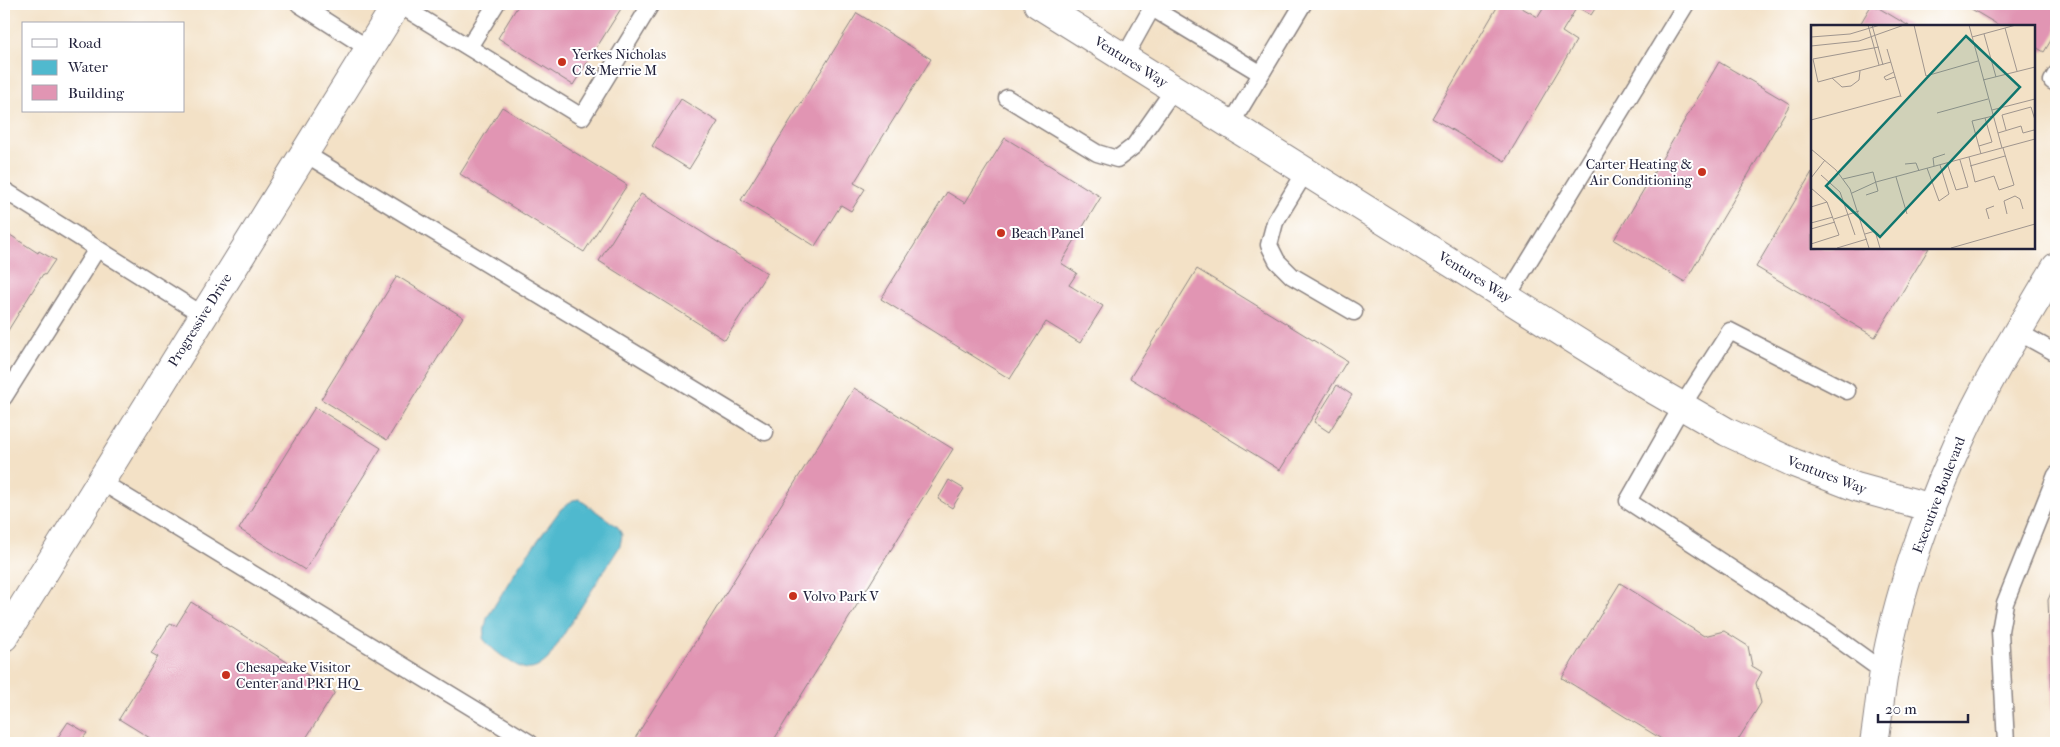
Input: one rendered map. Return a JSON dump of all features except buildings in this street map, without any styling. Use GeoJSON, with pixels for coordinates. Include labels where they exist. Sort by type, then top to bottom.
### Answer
{"type":"FeatureCollection","features":[{"type":"Feature","properties":{"kind":"street","name":"Progressive Drive"},"geometry":{"type":"LineString","coordinates":[[4,637],[398,4]]}},
{"type":"Feature","properties":{"kind":"street","name":"Ventures Way"},"geometry":{"type":"LineString","coordinates":[[1038,4],[1066,11],[1124,58],[1682,406],[1727,432],[1794,463],[1856,488],[1932,508]]}},
{"type":"Feature","properties":{"kind":"street","name":"Executive Boulevard"},"geometry":{"type":"LineString","coordinates":[[1874,743],[1884,672],[1898,611],[1932,508],[1959,442],[1992,376],[2056,267]]}},
{"type":"Feature","properties":{"kind":"lane"},"geometry":{"type":"LineString","coordinates":[[299,4],[369,49]]}},
{"type":"Feature","properties":{"kind":"lane"},"geometry":{"type":"LineString","coordinates":[[398,4],[582,117],[651,4]]}},
{"type":"Feature","properties":{"kind":"lane"},"geometry":{"type":"LineString","coordinates":[[469,47],[496,4]]}},
{"type":"Feature","properties":{"kind":"lane"},"geometry":{"type":"LineString","coordinates":[[1230,124],[1303,4]]}},
{"type":"Feature","properties":{"kind":"lane"},"geometry":{"type":"LineString","coordinates":[[1507,297],[1686,4]]}},
{"type":"Feature","properties":{"kind":"lane"},"geometry":{"type":"LineString","coordinates":[[1124,58],[1153,6],[1260,74]]}},
{"type":"Feature","properties":{"kind":"lane"},"geometry":{"type":"LineString","coordinates":[[1007,98],[1097,153],[1118,159],[1134,146],[1174,89]]}},
{"type":"Feature","properties":{"kind":"lane"},"geometry":{"type":"LineString","coordinates":[[304,153],[765,432]]}},
{"type":"Feature","properties":{"kind":"lane"},"geometry":{"type":"LineString","coordinates":[[1306,171],[1276,222],[1268,246],[1277,260],[1292,276],[1354,312]]}},
{"type":"Feature","properties":{"kind":"lane"},"geometry":{"type":"LineString","coordinates":[[4,190],[203,315]]}},
{"type":"Feature","properties":{"kind":"lane"},"geometry":{"type":"LineString","coordinates":[[4,397],[97,249]]}},
{"type":"Feature","properties":{"kind":"lane"},"geometry":{"type":"LineString","coordinates":[[1847,392],[1730,331],[1682,406],[1628,501],[1830,633],[1884,672]]}},
{"type":"Feature","properties":{"kind":"lane"},"geometry":{"type":"LineString","coordinates":[[2018,332],[2056,353]]}},
{"type":"Feature","properties":{"kind":"lane"},"geometry":{"type":"LineString","coordinates":[[2006,743],[2000,631],[2005,603],[2056,475]]}},
{"type":"Feature","properties":{"kind":"lane"},"geometry":{"type":"LineString","coordinates":[[100,481],[530,743]]}},
{"type":"Feature","properties":{"kind":"water"},"geometry":{"type":"Polygon","coordinates":[[[579,499],[618,527],[622,535],[620,546],[548,659],[533,669],[522,668],[503,657],[483,638],[487,618],[518,567],[561,509],[573,500],[579,499]]]}},
{"type":"Feature","properties":{"kind":"place","name":"Yerkes Nicholas C & Merrie M"},"geometry":{"type":"Point","coordinates":[562,62]}},
{"type":"Feature","properties":{"kind":"place","name":"Carter Heating & Air Conditioning"},"geometry":{"type":"Point","coordinates":[1702,172]}},
{"type":"Feature","properties":{"kind":"place","name":"Beach Panel"},"geometry":{"type":"Point","coordinates":[1001,233]}},
{"type":"Feature","properties":{"kind":"place","name":"Volvo Park V"},"geometry":{"type":"Point","coordinates":[793,596]}},
{"type":"Feature","properties":{"kind":"place","name":"Chesapeake Visitor Center and PRT HQ"},"geometry":{"type":"Point","coordinates":[226,675]}}]}
